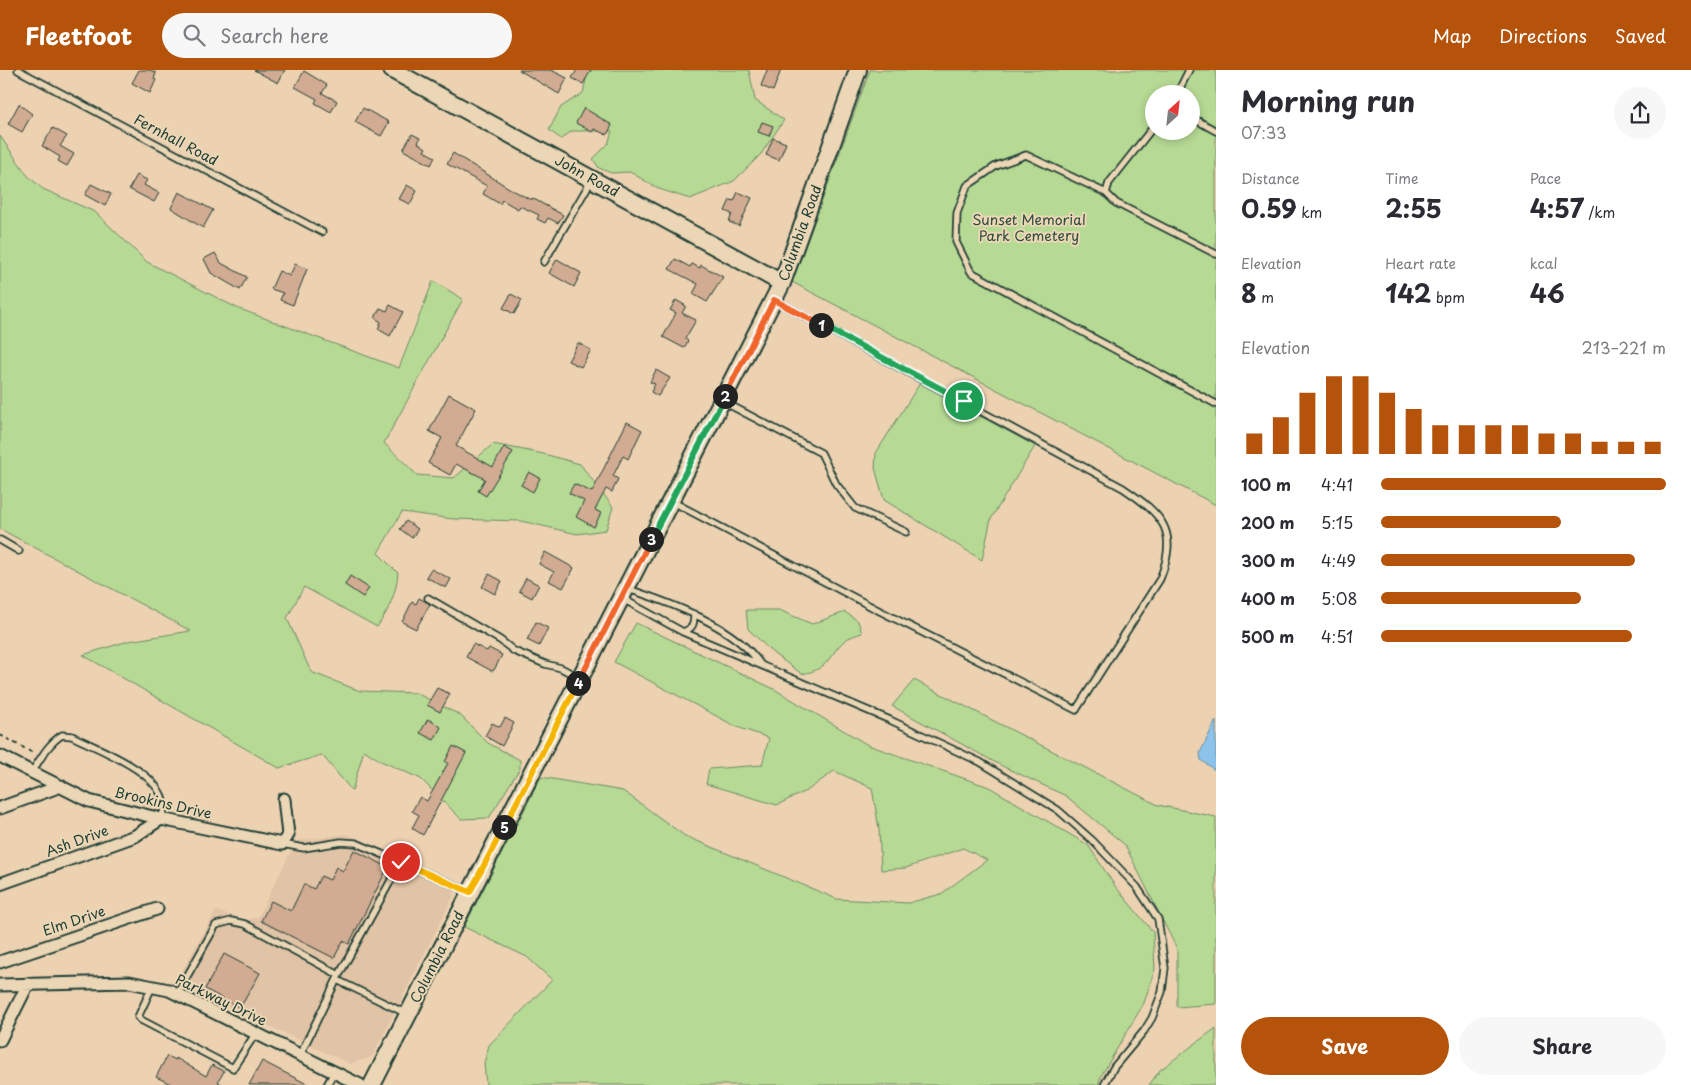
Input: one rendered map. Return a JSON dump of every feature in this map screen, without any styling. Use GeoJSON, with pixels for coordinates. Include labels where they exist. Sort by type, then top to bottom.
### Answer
{"type":"FeatureCollection","features":[{"type":"Feature","properties":{"kind":"main road","name":"John Road"},"geometry":{"type":"LineString","coordinates":[[392,70],[782,283]]}},
{"type":"Feature","properties":{"kind":"main road","name":"Columbia Road"},"geometry":{"type":"LineString","coordinates":[[372,1085],[774,300],[782,283],[858,70]]}},
{"type":"Feature","properties":{"kind":"street","name":"Brookins Drive"},"geometry":{"type":"LineString","coordinates":[[0,756],[89,801],[161,819],[282,844]]}},
{"type":"Feature","properties":{"kind":"street"},"geometry":{"type":"LineString","coordinates":[[0,808],[61,786]]}},
{"type":"Feature","properties":{"kind":"street"},"geometry":{"type":"LineString","coordinates":[[282,844],[288,835],[284,799]]}},
{"type":"Feature","properties":{"kind":"street","name":"Ash Drive"},"geometry":{"type":"LineString","coordinates":[[0,884],[135,836],[161,819]]}},
{"type":"Feature","properties":{"kind":"street","name":"Elm Drive"},"geometry":{"type":"LineString","coordinates":[[0,962],[157,909]]}},
{"type":"Feature","properties":{"kind":"street","name":"Parkway Drive"},"geometry":{"type":"LineString","coordinates":[[0,985],[129,982],[153,987],[177,994],[360,1085]]}},
{"type":"Feature","properties":{"kind":"street"},"geometry":{"type":"LineString","coordinates":[[0,1040],[28,984]]}},
{"type":"Feature","properties":{"kind":"lane","name":"Fernhall Road"},"geometry":{"type":"LineString","coordinates":[[18,70],[322,232]]}},
{"type":"Feature","properties":{"kind":"lane"},"geometry":{"type":"LineString","coordinates":[[1182,85],[1189,70]]}},
{"type":"Feature","properties":{"kind":"lane"},"geometry":{"type":"LineString","coordinates":[[1200,122],[1216,130]]}},
{"type":"Feature","properties":{"kind":"lane"},"geometry":{"type":"LineString","coordinates":[[1106,193],[1109,183],[1145,137]]}},
{"type":"Feature","properties":{"kind":"lane"},"geometry":{"type":"LineString","coordinates":[[1216,254],[1116,203],[1106,193],[1026,155],[996,166],[968,186],[957,213],[956,242],[971,272],[1216,404]]}},
{"type":"Feature","properties":{"kind":"lane"},"geometry":{"type":"LineString","coordinates":[[544,262],[592,179]]}},
{"type":"Feature","properties":{"kind":"lane"},"geometry":{"type":"LineString","coordinates":[[671,501],[876,609],[1076,710],[1160,580],[1168,559],[1168,538],[1161,520],[1150,506],[1106,479],[774,300]]}},
{"type":"Feature","properties":{"kind":"lane"},"geometry":{"type":"LineString","coordinates":[[722,401],[821,453],[836,484],[854,508],[906,532]]}},
{"type":"Feature","properties":{"kind":"lane"},"geometry":{"type":"LineString","coordinates":[[0,540],[19,551]]}},
{"type":"Feature","properties":{"kind":"lane"},"geometry":{"type":"LineString","coordinates":[[623,594],[667,601],[694,614],[753,653],[762,666]]}},
{"type":"Feature","properties":{"kind":"lane"},"geometry":{"type":"LineString","coordinates":[[623,594],[683,632],[890,720],[980,762],[1058,810],[1092,840],[1137,887],[1158,919],[1166,968],[1162,992],[1144,1031],[1114,1067],[1104,1085]]}},
{"type":"Feature","properties":{"kind":"lane"},"geometry":{"type":"LineString","coordinates":[[428,598],[500,640],[514,651],[545,664],[561,668],[580,678]]}},
{"type":"Feature","properties":{"kind":"lane"},"geometry":{"type":"LineString","coordinates":[[683,632],[691,629],[694,624],[694,614]]}},
{"type":"Feature","properties":{"kind":"lane"},"geometry":{"type":"LineString","coordinates":[[32,772],[41,757],[56,739],[62,734],[72,736],[146,774],[164,799],[165,812],[161,819]]}},
{"type":"Feature","properties":{"kind":"lane"},"geometry":{"type":"LineString","coordinates":[[282,844],[304,848],[341,842],[356,844],[470,892]]}},
{"type":"Feature","properties":{"kind":"lane"},"geometry":{"type":"LineString","coordinates":[[300,1055],[338,978],[401,862]]}},
{"type":"Feature","properties":{"kind":"lane"},"geometry":{"type":"LineString","coordinates":[[177,994],[216,925],[231,921],[245,924],[338,978],[407,1014]]}},
{"type":"Feature","properties":{"kind":"lane"},"geometry":{"type":"LineString","coordinates":[[153,987],[138,1017],[233,1068],[256,1033]]}},
{"type":"Feature","properties":{"kind":"lane"},"geometry":{"type":"LineString","coordinates":[[326,1085],[334,1072]]}},
{"type":"Feature","properties":{"kind":"path"},"geometry":{"type":"LineString","coordinates":[[0,735],[41,757]]}},
{"type":"Feature","properties":{"kind":"shaded area"},"geometry":{"type":"Polygon","coordinates":[[[347,834],[455,879],[454,895],[372,1057],[350,1064],[191,989],[178,978],[216,911],[247,920],[258,917],[296,841],[347,834]]]}},
{"type":"Feature","properties":{"kind":"green space"},"geometry":{"type":"Polygon","coordinates":[[[588,70],[749,70],[755,100],[784,120],[761,154],[734,181],[690,199],[659,189],[630,172],[611,173],[599,168],[593,159],[608,144],[612,131],[572,131],[561,139],[549,130],[561,107],[583,93],[588,70]]]}},
{"type":"Feature","properties":{"kind":"green space","name":"Sunset Memorial Park Cemetery"},"geometry":{"type":"Polygon","coordinates":[[[870,70],[1216,70],[1216,505],[792,282],[870,70]]]}},
{"type":"Feature","properties":{"kind":"green space"},"geometry":{"type":"Polygon","coordinates":[[[0,136],[28,176],[43,189],[95,212],[147,262],[237,308],[399,368],[433,281],[463,299],[384,443],[417,475],[454,478],[493,444],[544,454],[580,464],[613,507],[606,530],[577,534],[521,521],[453,519],[402,512],[378,553],[398,573],[396,588],[391,602],[377,627],[304,587],[287,618],[311,672],[360,691],[416,693],[460,715],[488,743],[520,760],[520,768],[489,818],[461,819],[421,779],[381,761],[364,750],[352,791],[322,755],[279,768],[83,655],[128,641],[191,631],[0,529],[0,136]]]}},
{"type":"Feature","properties":{"kind":"green space"},"geometry":{"type":"Polygon","coordinates":[[[920,383],[1035,446],[991,519],[982,560],[884,500],[875,468],[876,453],[920,383]]]}},
{"type":"Feature","properties":{"kind":"green space"},"geometry":{"type":"Polygon","coordinates":[[[746,610],[779,610],[812,624],[845,612],[858,621],[862,633],[844,641],[823,666],[802,674],[774,654],[748,629],[746,610]]]}},
{"type":"Feature","properties":{"kind":"green space"},"geometry":{"type":"Polygon","coordinates":[[[636,623],[774,689],[868,745],[989,787],[1088,845],[1115,886],[1153,932],[1155,969],[1144,1003],[1101,1076],[1098,1085],[486,1085],[484,1063],[489,1045],[552,980],[527,957],[464,927],[541,777],[623,791],[685,836],[837,899],[908,903],[941,894],[987,860],[963,848],[906,868],[881,870],[879,829],[872,788],[834,771],[808,790],[777,805],[706,784],[709,769],[762,765],[769,738],[737,727],[614,662],[636,623]]]}},
{"type":"Feature","properties":{"kind":"green space"},"geometry":{"type":"Polygon","coordinates":[[[914,680],[1158,805],[1216,817],[1216,1004],[1177,1007],[1177,949],[1125,845],[1066,796],[1000,765],[892,706],[914,680]]]}},
{"type":"Feature","properties":{"kind":"green space"},"geometry":{"type":"Polygon","coordinates":[[[1216,1028],[1216,1085],[1149,1085],[1160,1070],[1216,1028]]]}},
{"type":"Feature","properties":{"kind":"water"},"geometry":{"type":"Polygon","coordinates":[[[1216,720],[1216,771],[1201,760],[1200,753],[1216,720]]]}},
{"type":"Feature","properties":{"kind":"building"},"geometry":{"type":"Polygon","coordinates":[[[139,70],[150,70],[156,73],[154,79],[156,80],[150,93],[132,83],[139,70]]]}},
{"type":"Feature","properties":{"kind":"building"},"geometry":{"type":"Polygon","coordinates":[[[254,70],[285,70],[278,83],[254,70]]]}},
{"type":"Feature","properties":{"kind":"building"},"geometry":{"type":"Polygon","coordinates":[[[519,70],[551,70],[567,78],[559,94],[519,70]]]}},
{"type":"Feature","properties":{"kind":"building"},"geometry":{"type":"Polygon","coordinates":[[[577,70],[591,70],[583,84],[572,78],[577,70]]]}},
{"type":"Feature","properties":{"kind":"building"},"geometry":{"type":"Polygon","coordinates":[[[767,70],[781,70],[773,91],[761,86],[767,70]]]}},
{"type":"Feature","properties":{"kind":"building"},"geometry":{"type":"Polygon","coordinates":[[[304,71],[327,85],[322,93],[337,101],[331,112],[315,103],[317,99],[295,87],[304,71]]]}},
{"type":"Feature","properties":{"kind":"building"},"geometry":{"type":"Polygon","coordinates":[[[19,104],[32,114],[22,132],[8,124],[19,104]]]}},
{"type":"Feature","properties":{"kind":"building"},"geometry":{"type":"Polygon","coordinates":[[[363,108],[389,122],[381,136],[355,122],[363,108]]]}},
{"type":"Feature","properties":{"kind":"building"},"geometry":{"type":"Polygon","coordinates":[[[584,108],[612,125],[607,135],[594,129],[592,132],[576,123],[584,108]]]}},
{"type":"Feature","properties":{"kind":"building"},"geometry":{"type":"Polygon","coordinates":[[[762,122],[773,126],[769,136],[758,132],[762,122]]]}},
{"type":"Feature","properties":{"kind":"building"},"geometry":{"type":"Polygon","coordinates":[[[53,128],[67,136],[60,146],[74,154],[67,166],[58,161],[60,157],[42,146],[53,128]]]}},
{"type":"Feature","properties":{"kind":"building"},"geometry":{"type":"Polygon","coordinates":[[[412,134],[420,138],[418,143],[426,148],[424,151],[435,157],[431,165],[403,150],[412,134]]]}},
{"type":"Feature","properties":{"kind":"building"},"geometry":{"type":"Polygon","coordinates":[[[773,138],[786,143],[779,160],[766,155],[773,138]]]}},
{"type":"Feature","properties":{"kind":"building"},"geometry":{"type":"Polygon","coordinates":[[[453,153],[509,188],[563,215],[558,223],[548,218],[545,223],[537,219],[539,215],[520,206],[518,209],[502,200],[500,204],[483,194],[487,186],[447,164],[453,153]]]}},
{"type":"Feature","properties":{"kind":"building"},"geometry":{"type":"Polygon","coordinates":[[[137,175],[147,180],[144,185],[159,193],[154,202],[129,189],[137,175]]]}},
{"type":"Feature","properties":{"kind":"building"},"geometry":{"type":"Polygon","coordinates":[[[91,184],[111,194],[105,206],[85,195],[91,184]]]}},
{"type":"Feature","properties":{"kind":"building"},"geometry":{"type":"Polygon","coordinates":[[[407,185],[417,191],[410,204],[399,199],[407,185]]]}},
{"type":"Feature","properties":{"kind":"building"},"geometry":{"type":"Polygon","coordinates":[[[179,192],[213,210],[203,228],[171,208],[179,192]]]}},
{"type":"Feature","properties":{"kind":"building"},"geometry":{"type":"Polygon","coordinates":[[[738,192],[752,198],[739,226],[729,222],[732,214],[725,211],[730,200],[734,201],[738,192]]]}},
{"type":"Feature","properties":{"kind":"building"},"geometry":{"type":"Polygon","coordinates":[[[215,253],[221,263],[247,277],[240,290],[211,273],[204,259],[215,253]]]}},
{"type":"Feature","properties":{"kind":"building"},"geometry":{"type":"Polygon","coordinates":[[[557,259],[581,273],[574,287],[549,273],[557,259]]]}},
{"type":"Feature","properties":{"kind":"building"},"geometry":{"type":"Polygon","coordinates":[[[675,259],[690,267],[692,264],[700,268],[701,265],[723,277],[707,302],[693,294],[698,284],[669,269],[675,259]]]}},
{"type":"Feature","properties":{"kind":"building"},"geometry":{"type":"Polygon","coordinates":[[[295,264],[307,269],[293,305],[280,300],[283,293],[271,289],[279,271],[290,276],[295,264]]]}},
{"type":"Feature","properties":{"kind":"building"},"geometry":{"type":"Polygon","coordinates":[[[511,294],[522,300],[514,314],[503,308],[511,294]]]}},
{"type":"Feature","properties":{"kind":"building"},"geometry":{"type":"Polygon","coordinates":[[[676,300],[686,306],[682,313],[696,320],[685,339],[688,341],[684,348],[663,337],[676,313],[670,310],[676,300]]]}},
{"type":"Feature","properties":{"kind":"building"},"geometry":{"type":"Polygon","coordinates":[[[390,305],[403,312],[390,336],[378,329],[381,322],[375,318],[380,308],[387,311],[390,305]]]}},
{"type":"Feature","properties":{"kind":"building"},"geometry":{"type":"Polygon","coordinates":[[[578,343],[591,350],[581,367],[568,361],[578,343]]]}},
{"type":"Feature","properties":{"kind":"building"},"geometry":{"type":"Polygon","coordinates":[[[656,370],[670,378],[658,396],[651,392],[655,384],[650,382],[656,370]]]}},
{"type":"Feature","properties":{"kind":"building"},"geometry":{"type":"Polygon","coordinates":[[[449,394],[476,409],[456,446],[493,467],[504,447],[513,452],[486,496],[478,491],[485,479],[456,464],[450,475],[428,463],[442,438],[429,431],[449,394]]]}},
{"type":"Feature","properties":{"kind":"building"},"geometry":{"type":"Polygon","coordinates":[[[627,422],[642,430],[628,459],[623,456],[613,476],[618,479],[612,492],[606,489],[595,510],[601,513],[594,527],[576,517],[584,501],[569,493],[574,484],[592,492],[627,422]]]}},
{"type":"Feature","properties":{"kind":"building"},"geometry":{"type":"Polygon","coordinates":[[[529,472],[540,478],[533,492],[521,485],[529,472]]]}},
{"type":"Feature","properties":{"kind":"building"},"geometry":{"type":"Polygon","coordinates":[[[406,521],[418,529],[412,538],[400,529],[406,521]]]}},
{"type":"Feature","properties":{"kind":"building"},"geometry":{"type":"Polygon","coordinates":[[[545,552],[574,568],[563,588],[549,581],[554,572],[539,564],[545,552]]]}},
{"type":"Feature","properties":{"kind":"building"},"geometry":{"type":"Polygon","coordinates":[[[431,569],[451,579],[446,588],[426,577],[431,569]]]}},
{"type":"Feature","properties":{"kind":"building"},"geometry":{"type":"Polygon","coordinates":[[[489,574],[502,581],[495,594],[482,587],[489,574]]]}},
{"type":"Feature","properties":{"kind":"building"},"geometry":{"type":"Polygon","coordinates":[[[350,576],[369,588],[363,597],[345,585],[350,576]]]}},
{"type":"Feature","properties":{"kind":"building"},"geometry":{"type":"Polygon","coordinates":[[[526,578],[539,585],[532,598],[519,591],[526,578]]]}},
{"type":"Feature","properties":{"kind":"building"},"geometry":{"type":"Polygon","coordinates":[[[419,598],[430,604],[416,629],[402,622],[412,602],[416,604],[419,598]]]}},
{"type":"Feature","properties":{"kind":"building"},"geometry":{"type":"Polygon","coordinates":[[[536,622],[548,628],[539,646],[527,640],[536,622]]]}},
{"type":"Feature","properties":{"kind":"building"},"geometry":{"type":"Polygon","coordinates":[[[473,644],[487,651],[489,648],[502,655],[494,670],[492,671],[466,657],[473,644]]]}},
{"type":"Feature","properties":{"kind":"building"},"geometry":{"type":"Polygon","coordinates":[[[437,688],[450,694],[440,712],[427,705],[437,688]]]}},
{"type":"Feature","properties":{"kind":"building"},"geometry":{"type":"Polygon","coordinates":[[[505,718],[514,723],[502,746],[485,736],[492,723],[500,727],[505,718]]]}},
{"type":"Feature","properties":{"kind":"building"},"geometry":{"type":"Polygon","coordinates":[[[428,719],[441,727],[434,740],[420,733],[428,719]]]}},
{"type":"Feature","properties":{"kind":"building"},"geometry":{"type":"Polygon","coordinates":[[[453,746],[466,753],[423,835],[412,828],[419,815],[412,811],[420,797],[427,801],[448,763],[445,762],[453,746]]]}},
{"type":"Feature","properties":{"kind":"building"},"geometry":{"type":"Polygon","coordinates":[[[354,850],[388,867],[349,944],[343,941],[334,958],[261,921],[271,901],[291,911],[304,884],[314,889],[321,876],[330,880],[336,867],[343,871],[354,850]]]}},
{"type":"Feature","properties":{"kind":"building"},"geometry":{"type":"Polygon","coordinates":[[[224,954],[260,973],[240,1008],[205,989],[224,954]]]}},
{"type":"Feature","properties":{"kind":"building"},"geometry":{"type":"Polygon","coordinates":[[[167,1056],[176,1060],[176,1058],[206,1076],[212,1065],[224,1071],[218,1082],[224,1085],[173,1085],[156,1077],[167,1056]]]}},
{"type":"Feature","properties":{"kind":"building"},"geometry":{"type":"Polygon","coordinates":[[[262,1061],[309,1085],[249,1085],[262,1061]]]}},
{"type":"Feature","properties":{"kind":"route"},"geometry":{"type":"LineString","coordinates":[[401,862],[470,892],[774,300],[964,401]]}}]}
